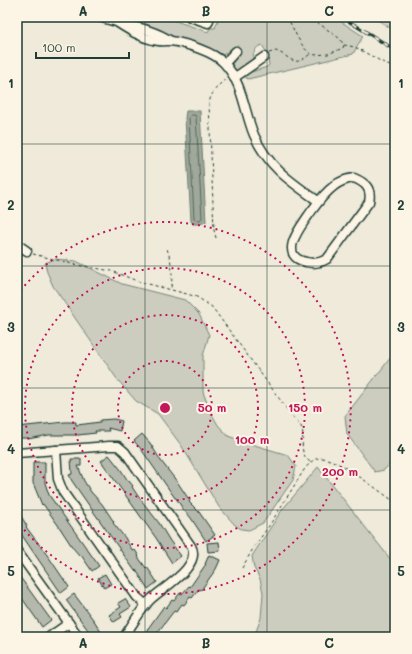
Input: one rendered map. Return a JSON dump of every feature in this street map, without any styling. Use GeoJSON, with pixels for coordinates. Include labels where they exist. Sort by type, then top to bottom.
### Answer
{"type":"FeatureCollection","features":[{"type":"Feature","properties":{"kind":"street"},"geometry":{"type":"LineString","coordinates":[[100,17],[130,25],[163,36],[172,42],[213,54],[225,63],[242,93],[254,134],[268,160],[283,175],[318,201]]}},
{"type":"Feature","properties":{"kind":"street"},"geometry":{"type":"LineString","coordinates":[[190,17],[208,23],[210,17]]}},
{"type":"Feature","properties":{"kind":"street"},"geometry":{"type":"LineString","coordinates":[[225,63],[236,51]]}},
{"type":"Feature","properties":{"kind":"street"},"geometry":{"type":"LineString","coordinates":[[233,76],[264,57]]}},
{"type":"Feature","properties":{"kind":"street"},"geometry":{"type":"LineString","coordinates":[[348,178],[354,178],[364,184],[370,192],[369,202],[327,259],[317,264],[299,260],[294,256],[292,244],[298,231],[318,201],[335,185],[348,178]]}},
{"type":"Feature","properties":{"kind":"street"},"geometry":{"type":"LineString","coordinates":[[17,244],[27,251]]}},
{"type":"Feature","properties":{"kind":"street"},"geometry":{"type":"LineString","coordinates":[[17,453],[114,446],[122,448],[192,546],[194,555],[184,572],[146,605],[124,637]]}},
{"type":"Feature","properties":{"kind":"street"},"geometry":{"type":"LineString","coordinates":[[56,450],[58,479],[63,492],[137,596],[146,605]]}},
{"type":"Feature","properties":{"kind":"street"},"geometry":{"type":"LineString","coordinates":[[17,550],[79,637]]}},
{"type":"Feature","properties":{"kind":"street"},"geometry":{"type":"LineString","coordinates":[[49,637],[69,623]]}},
{"type":"Feature","properties":{"kind":"path"},"geometry":{"type":"LineString","coordinates":[[287,17],[303,45],[311,54],[316,56],[328,54],[341,50],[344,45]]}},
{"type":"Feature","properties":{"kind":"path"},"geometry":{"type":"LineString","coordinates":[[310,17],[339,38],[344,45],[356,47],[395,69]]}},
{"type":"Feature","properties":{"kind":"path"},"geometry":{"type":"LineString","coordinates":[[264,57],[270,52],[276,51],[289,60],[297,62],[311,54]]}},
{"type":"Feature","properties":{"kind":"path"},"geometry":{"type":"LineString","coordinates":[[216,238],[214,230],[209,103],[210,98],[216,88],[233,76]]}},
{"type":"Feature","properties":{"kind":"path"},"geometry":{"type":"LineString","coordinates":[[166,249],[172,266],[170,289]]}},
{"type":"Feature","properties":{"kind":"path"},"geometry":{"type":"LineString","coordinates":[[27,251],[77,265],[112,271],[137,281],[197,297],[206,302],[216,312],[300,424],[302,430],[303,454],[304,457],[310,462]]}},
{"type":"Feature","properties":{"kind":"path"},"geometry":{"type":"LineString","coordinates":[[242,568],[254,546],[310,462],[322,458],[334,461],[395,502]]}},
{"type":"Feature","properties":{"kind":"shaded area"},"geometry":{"type":"Polygon","coordinates":[[[117,17],[164,17],[208,32],[210,28],[215,28],[219,17],[334,17],[363,36],[353,54],[248,79],[242,75],[269,65],[267,53],[262,45],[255,51],[253,60],[237,73],[234,71],[232,64],[239,55],[240,51],[237,47],[233,47],[223,55],[208,48],[148,28],[149,25],[146,24],[144,26],[117,17]]]}},
{"type":"Feature","properties":{"kind":"shaded area"},"geometry":{"type":"Polygon","coordinates":[[[373,17],[395,17],[395,31],[373,17]]]}},
{"type":"Feature","properties":{"kind":"shaded area"},"geometry":{"type":"Polygon","coordinates":[[[55,259],[76,261],[122,284],[185,300],[199,314],[209,335],[203,356],[203,392],[210,411],[218,425],[228,436],[288,455],[296,466],[293,480],[263,523],[249,530],[241,529],[235,525],[219,507],[181,445],[158,414],[136,401],[117,379],[53,286],[45,263],[55,259]]]}},
{"type":"Feature","properties":{"kind":"shaded area"},"geometry":{"type":"Polygon","coordinates":[[[395,352],[395,442],[390,464],[384,470],[375,472],[347,434],[345,416],[395,352]]]}},
{"type":"Feature","properties":{"kind":"shaded area"},"geometry":{"type":"Polygon","coordinates":[[[318,467],[395,565],[395,637],[254,637],[261,618],[263,593],[260,579],[254,568],[252,556],[282,510],[318,467]]]}},
{"type":"Feature","properties":{"kind":"water"},"geometry":{"type":"Polygon","coordinates":[[[186,111],[200,111],[206,222],[200,224],[193,224],[191,221],[185,118],[186,111]]]}},
{"type":"Feature","properties":{"kind":"building"},"geometry":{"type":"Polygon","coordinates":[[[114,419],[122,421],[120,431],[108,428],[109,431],[95,431],[96,433],[78,435],[49,435],[28,439],[17,438],[17,427],[65,422],[76,422],[76,425],[114,419]]]}},
{"type":"Feature","properties":{"kind":"building"},"geometry":{"type":"Polygon","coordinates":[[[142,434],[178,483],[190,501],[189,502],[199,512],[215,535],[206,541],[191,518],[134,441],[142,434]]]}},
{"type":"Feature","properties":{"kind":"building"},"geometry":{"type":"Polygon","coordinates":[[[109,455],[133,486],[132,487],[138,496],[159,523],[181,556],[172,563],[101,461],[109,455]]]}},
{"type":"Feature","properties":{"kind":"building"},"geometry":{"type":"Polygon","coordinates":[[[71,459],[81,459],[81,466],[78,466],[84,481],[91,492],[102,504],[114,522],[113,523],[126,539],[133,551],[135,550],[139,556],[138,557],[157,582],[148,589],[72,481],[69,475],[72,474],[71,459]]]}},
{"type":"Feature","properties":{"kind":"building"},"geometry":{"type":"Polygon","coordinates":[[[33,462],[45,462],[45,483],[49,495],[99,566],[92,571],[81,555],[80,556],[73,548],[43,504],[42,505],[33,483],[33,462]]]}},
{"type":"Feature","properties":{"kind":"building"},"geometry":{"type":"Polygon","coordinates":[[[21,516],[27,526],[26,527],[69,587],[61,593],[17,528],[17,519],[21,516]]]}},
{"type":"Feature","properties":{"kind":"building"},"geometry":{"type":"Polygon","coordinates":[[[219,542],[220,551],[208,552],[207,543],[219,542]]]}},
{"type":"Feature","properties":{"kind":"building"},"geometry":{"type":"Polygon","coordinates":[[[209,555],[220,560],[216,569],[201,590],[199,589],[192,598],[190,597],[184,605],[182,604],[176,612],[174,611],[154,637],[142,637],[164,606],[166,608],[180,593],[182,594],[189,586],[190,587],[206,564],[209,555]]]}},
{"type":"Feature","properties":{"kind":"building"},"geometry":{"type":"Polygon","coordinates":[[[17,573],[51,620],[42,627],[17,591],[17,573]]]}},
{"type":"Feature","properties":{"kind":"building"},"geometry":{"type":"Polygon","coordinates":[[[105,574],[111,584],[104,588],[98,578],[105,574]]]}},
{"type":"Feature","properties":{"kind":"building"},"geometry":{"type":"Polygon","coordinates":[[[74,594],[95,622],[104,637],[93,637],[66,600],[74,594]]]}},
{"type":"Feature","properties":{"kind":"building"},"geometry":{"type":"Polygon","coordinates":[[[125,599],[131,607],[120,614],[122,617],[114,622],[109,615],[121,607],[118,603],[125,599]]]}},
{"type":"Feature","properties":{"kind":"railway"},"geometry":{"type":"LineString","coordinates":[[342,17],[395,50]]}}]}
